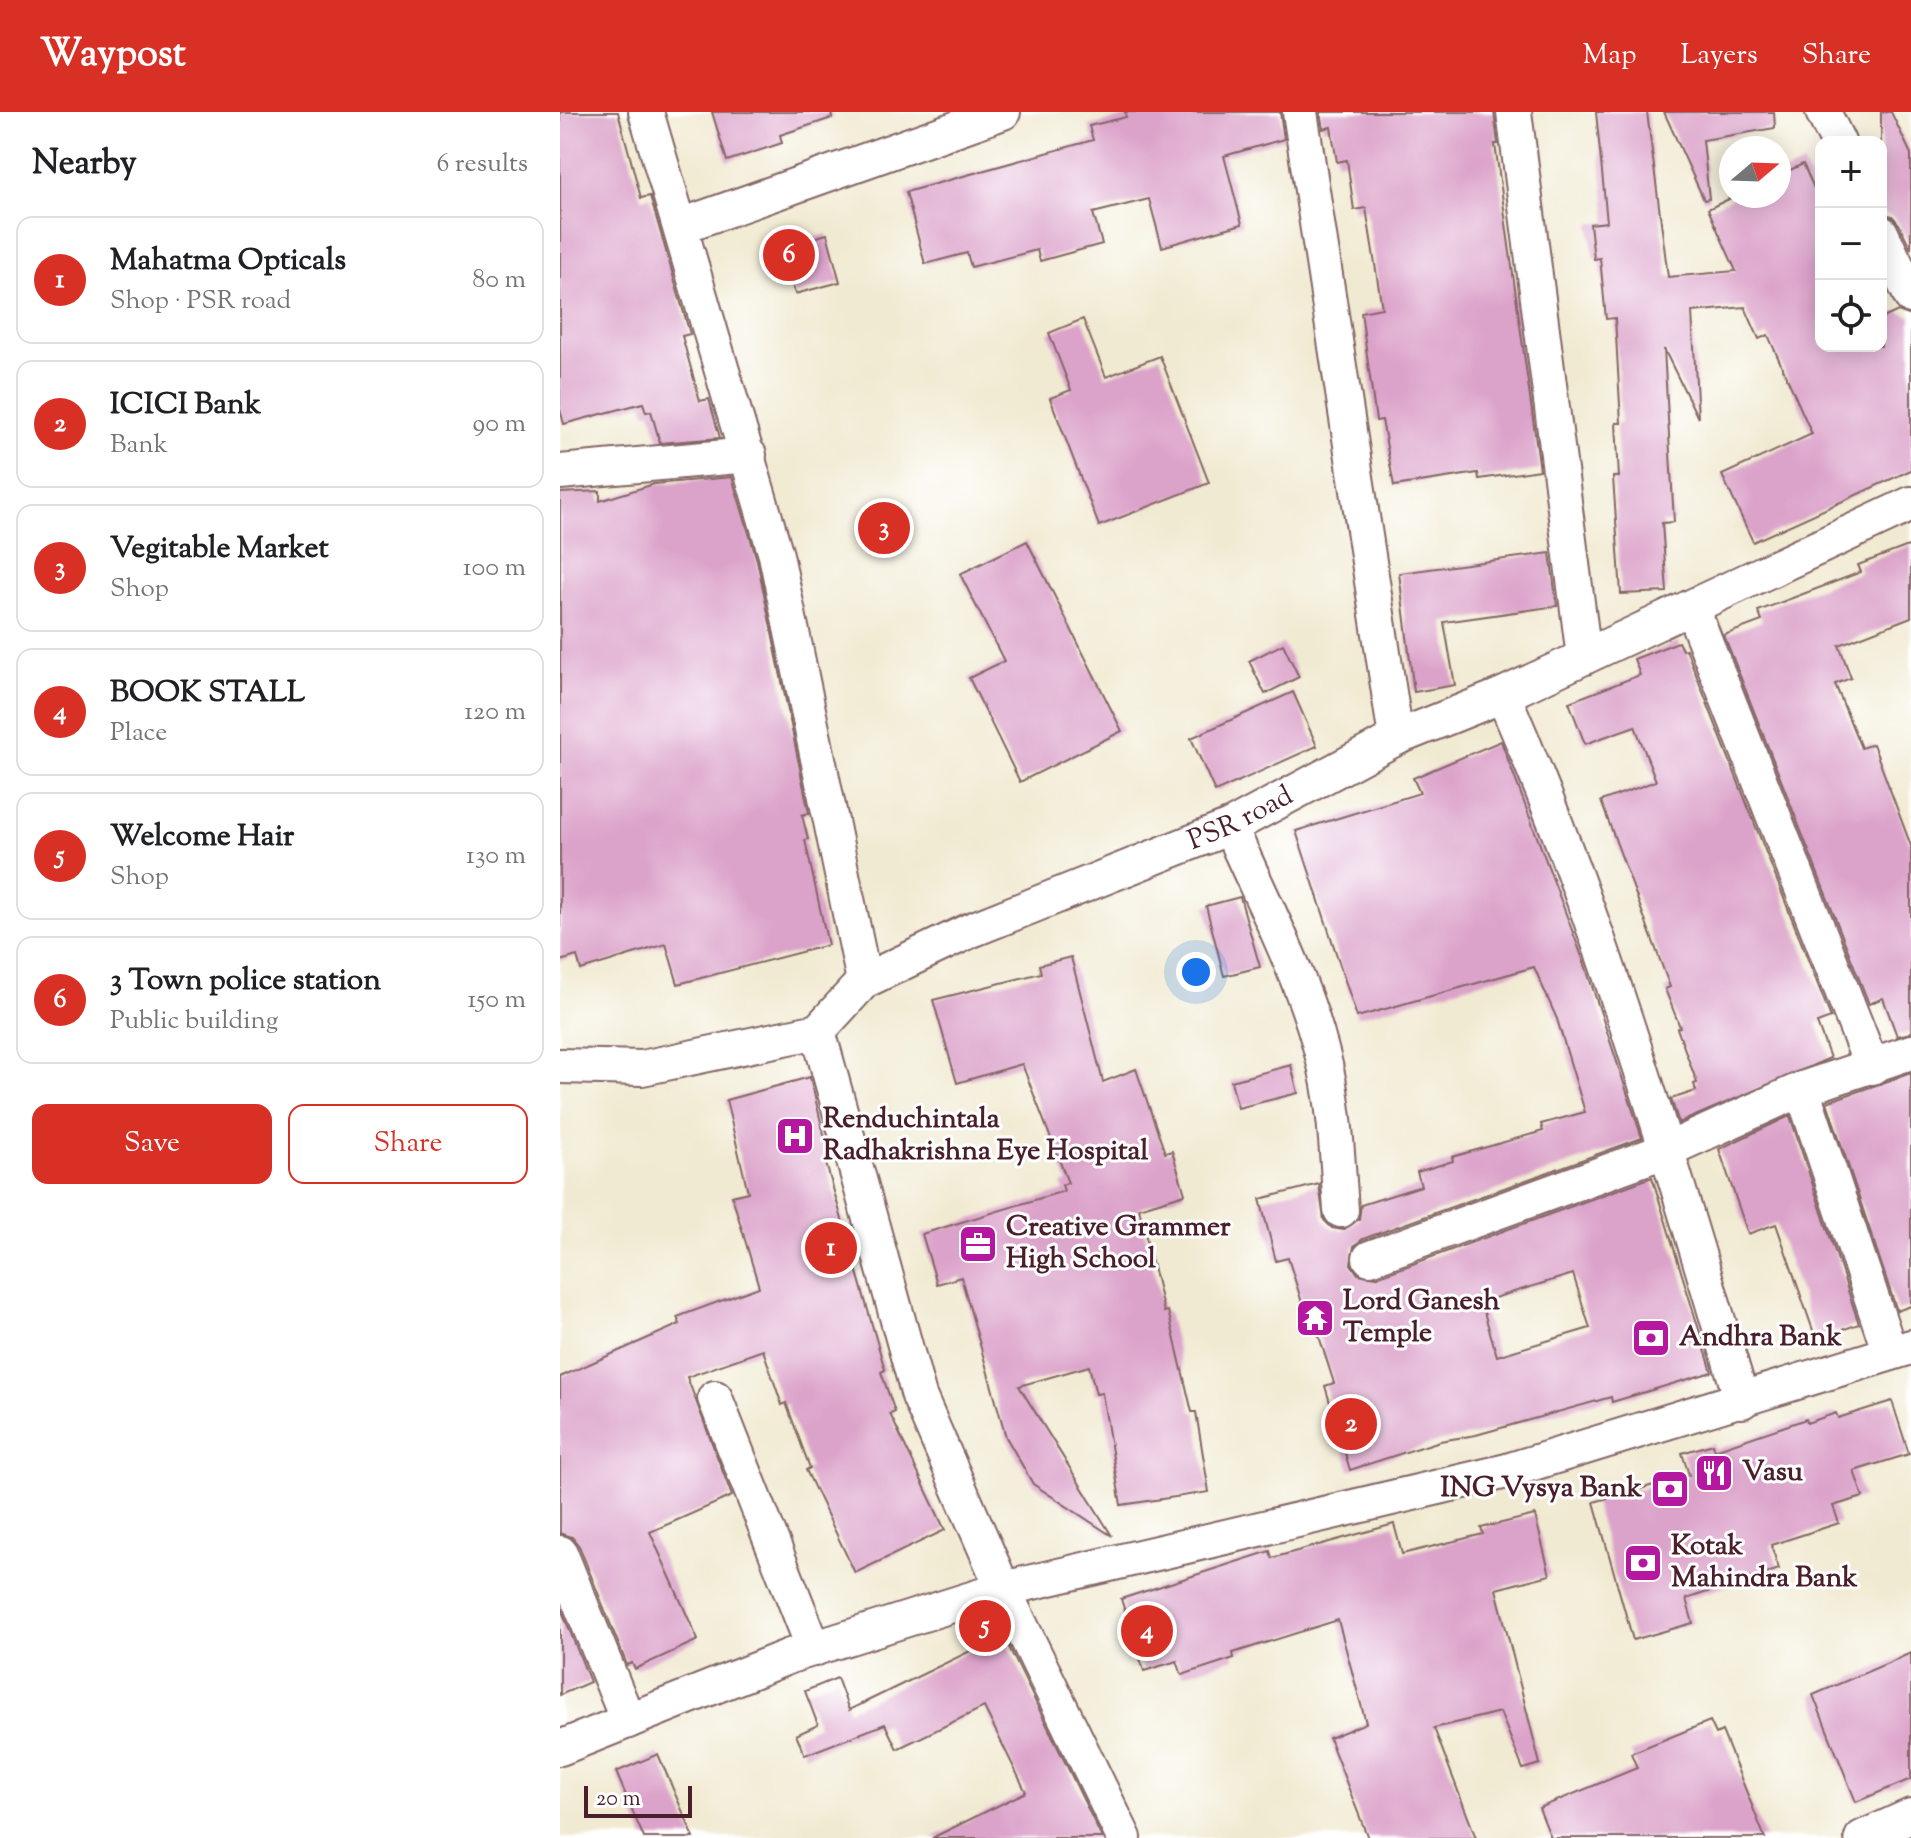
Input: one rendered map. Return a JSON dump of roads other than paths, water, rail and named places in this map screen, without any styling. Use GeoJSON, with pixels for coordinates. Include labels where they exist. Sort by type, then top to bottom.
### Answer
{"type":"FeatureCollection","features":[{"type":"Feature","properties":{"kind":"street"},"geometry":{"type":"LineString","coordinates":[[646,112],[776,555],[864,981]]}},
{"type":"Feature","properties":{"kind":"street"},"geometry":{"type":"LineString","coordinates":[[681,226],[1003,112]]}},
{"type":"Feature","properties":{"kind":"street"},"geometry":{"type":"LineString","coordinates":[[1300,112],[1396,738]]}},
{"type":"Feature","properties":{"kind":"street"},"geometry":{"type":"LineString","coordinates":[[1514,112],[1584,657]]}},
{"type":"Feature","properties":{"kind":"street"},"geometry":{"type":"LineString","coordinates":[[1887,246],[1911,296]]}},
{"type":"Feature","properties":{"kind":"street"},"geometry":{"type":"LineString","coordinates":[[560,472],[749,455]]}},
{"type":"Feature","properties":{"kind":"street","name":"PSR road"},"geometry":{"type":"LineString","coordinates":[[818,1031],[864,981],[969,931],[1230,827],[1396,738],[1503,695],[1911,504]]}},
{"type":"Feature","properties":{"kind":"street"},"geometry":{"type":"LineString","coordinates":[[1692,608],[1872,1067]]}},
{"type":"Feature","properties":{"kind":"street"},"geometry":{"type":"LineString","coordinates":[[1503,695],[1545,791],[1667,1150],[1742,1401]]}},
{"type":"Feature","properties":{"kind":"street"},"geometry":{"type":"LineString","coordinates":[[1230,827],[1302,992],[1322,1051],[1332,1100],[1341,1210]]}},
{"type":"Feature","properties":{"kind":"street"},"geometry":{"type":"LineString","coordinates":[[560,1066],[642,1068],[818,1031],[919,1396],[1003,1589],[1124,1838]]}},
{"type":"Feature","properties":{"kind":"street"},"geometry":{"type":"LineString","coordinates":[[1370,1258],[1667,1150],[1802,1089],[1911,1052]]}},
{"type":"Feature","properties":{"kind":"street"},"geometry":{"type":"LineString","coordinates":[[560,1748],[814,1649],[1003,1589],[1507,1471],[1901,1350],[1802,1089]]}},
{"type":"Feature","properties":{"kind":"street"},"geometry":{"type":"LineString","coordinates":[[715,1398],[814,1649]]}},
{"type":"Feature","properties":{"kind":"street"},"geometry":{"type":"LineString","coordinates":[[560,1553],[628,1721]]}},
{"type":"Feature","properties":{"kind":"street"},"geometry":{"type":"LineString","coordinates":[[1862,1838],[1911,1816]]}},
{"type":"Feature","properties":{"kind":"place","name":"3 Town police station"},"geometry":{"type":"Point","coordinates":[789,255]}},
{"type":"Feature","properties":{"kind":"place","name":"Vegitable Market"},"geometry":{"type":"Point","coordinates":[884,528]}},
{"type":"Feature","properties":{"kind":"place","name":"Renduchintala Radhakrishna Eye Hospital"},"geometry":{"type":"Point","coordinates":[795,1136]}},
{"type":"Feature","properties":{"kind":"place","name":"Creative Grammer High School"},"geometry":{"type":"Point","coordinates":[978,1244]}},
{"type":"Feature","properties":{"kind":"place","name":"Mahatma Opticals"},"geometry":{"type":"Point","coordinates":[831,1248]}},
{"type":"Feature","properties":{"kind":"place","name":"Lord Ganesh Temple"},"geometry":{"type":"Point","coordinates":[1315,1318]}},
{"type":"Feature","properties":{"kind":"place","name":"Andhra Bank"},"geometry":{"type":"Point","coordinates":[1651,1338]}},
{"type":"Feature","properties":{"kind":"place","name":"ICICI Bank"},"geometry":{"type":"Point","coordinates":[1351,1424]}},
{"type":"Feature","properties":{"kind":"place","name":"Vasu"},"geometry":{"type":"Point","coordinates":[1714,1473]}},
{"type":"Feature","properties":{"kind":"place","name":"ING Vysya Bank"},"geometry":{"type":"Point","coordinates":[1670,1489]}},
{"type":"Feature","properties":{"kind":"place","name":"Kotak Mahindra Bank"},"geometry":{"type":"Point","coordinates":[1643,1563]}},
{"type":"Feature","properties":{"kind":"place","name":"Welcome Hair"},"geometry":{"type":"Point","coordinates":[985,1626]}},
{"type":"Feature","properties":{"kind":"place","name":"BOOK STALL"},"geometry":{"type":"Point","coordinates":[1147,1631]}}]}
